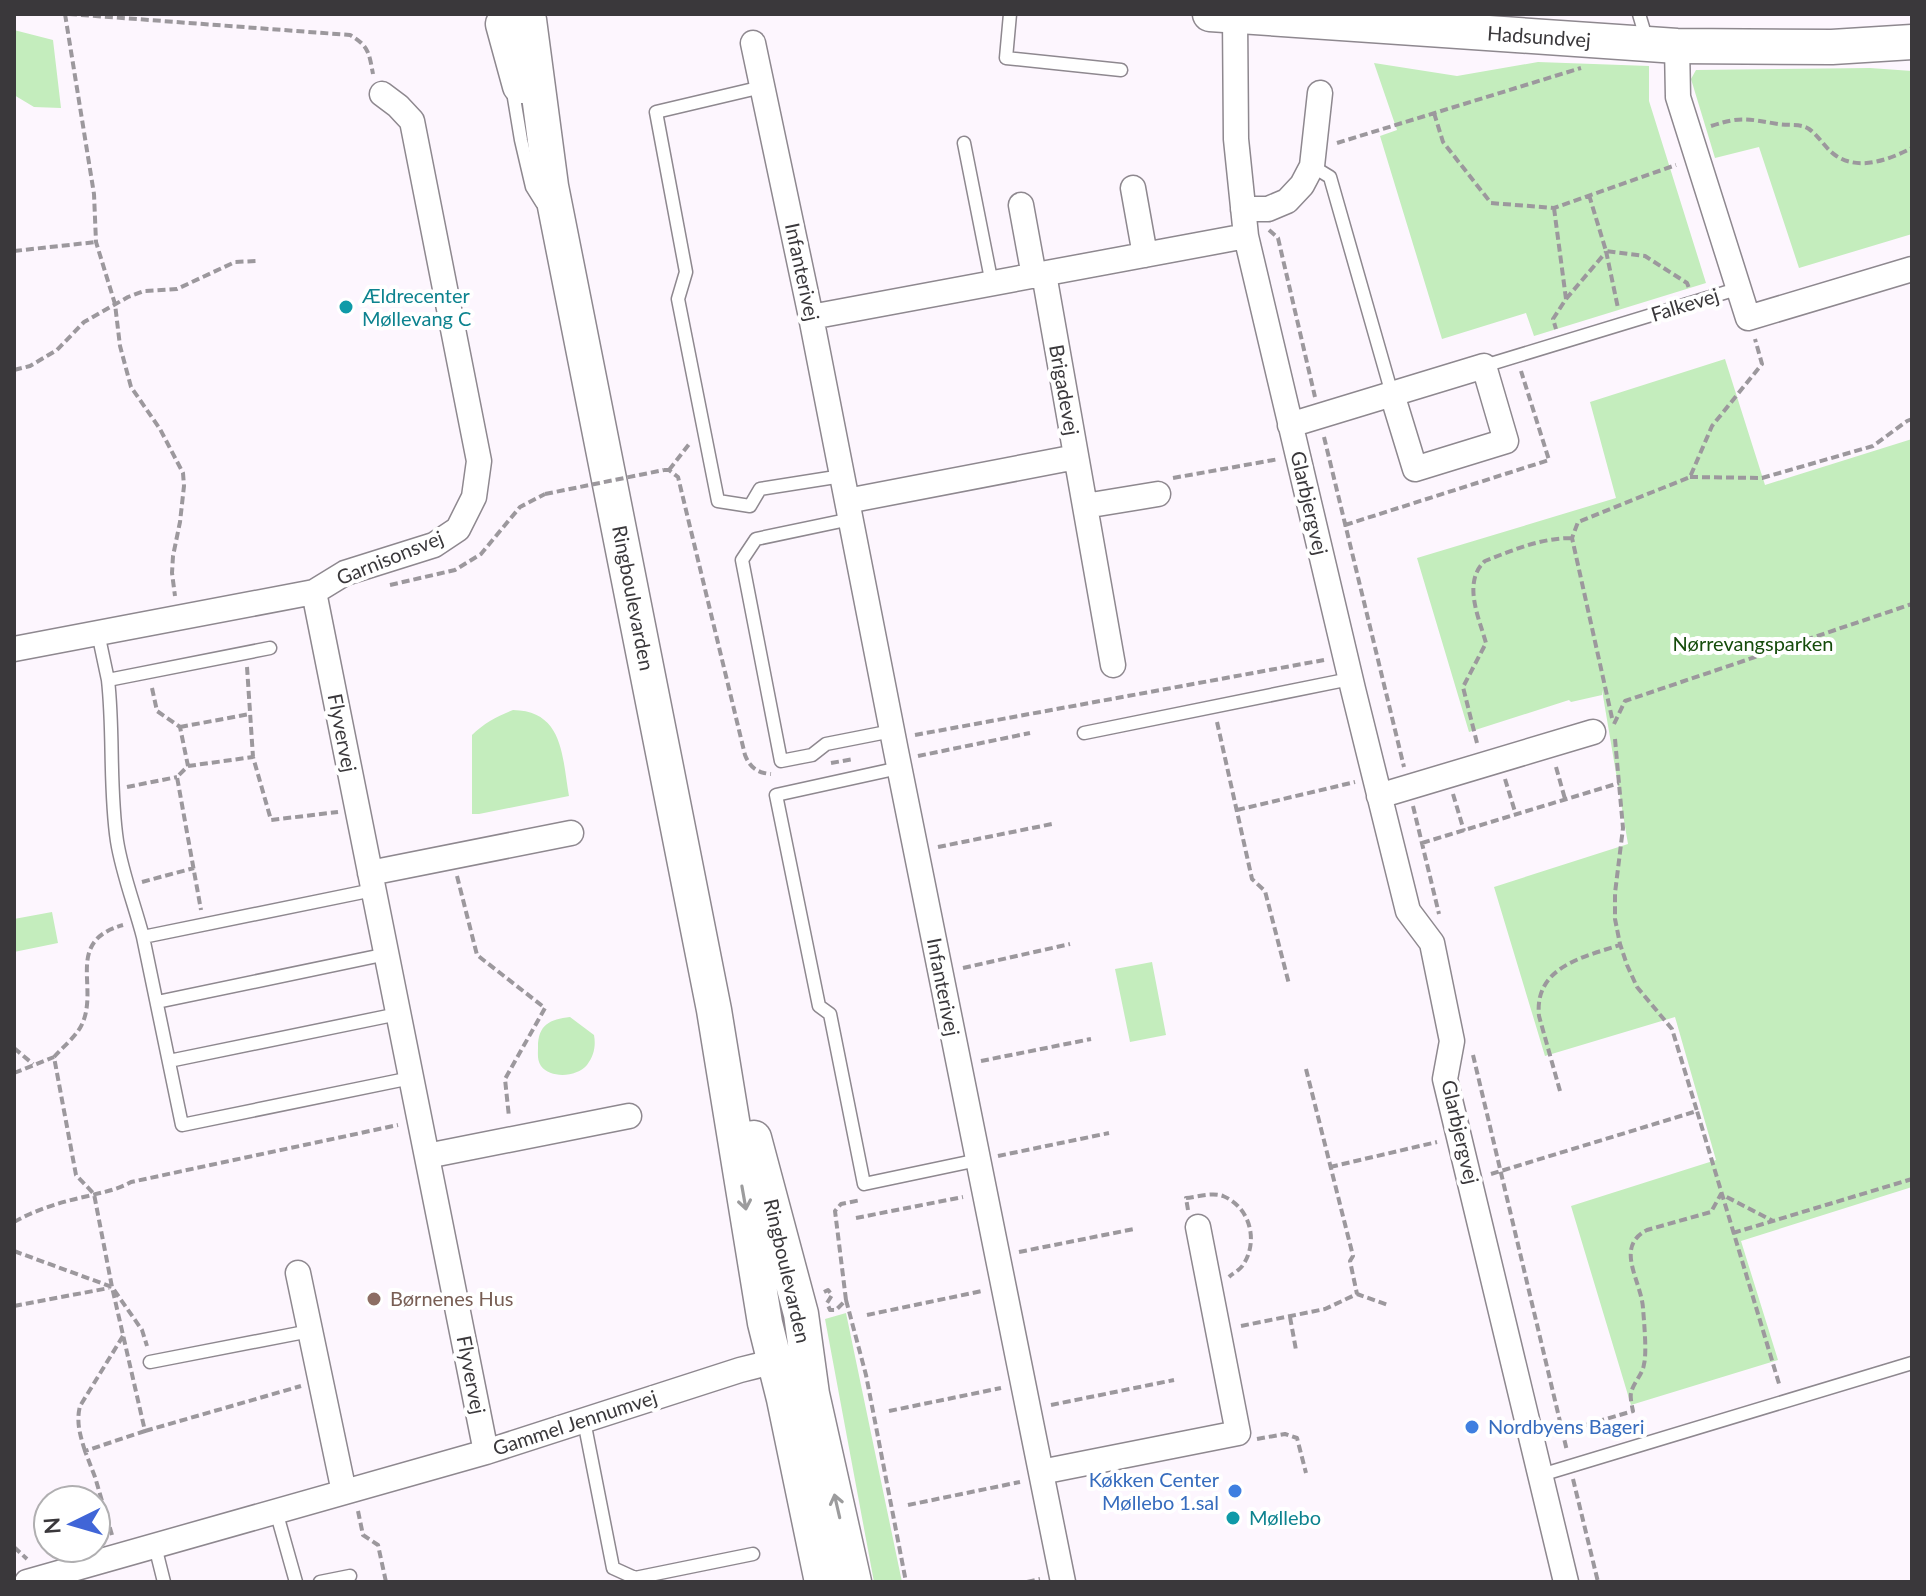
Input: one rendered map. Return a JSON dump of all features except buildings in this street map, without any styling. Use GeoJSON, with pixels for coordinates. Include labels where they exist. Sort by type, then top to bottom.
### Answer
{"type":"FeatureCollection","features":[{"type":"Feature","properties":{"kind":"main road","name":"Hadsundvej"},"geometry":{"type":"LineString","coordinates":[[1222,15],[1421,21],[1589,40],[1655,35],[1832,47],[1912,42]]}},
{"type":"Feature","properties":{"kind":"main road","name":"Ringboulevarden"},"geometry":{"type":"LineString","coordinates":[[511,22],[551,186],[714,1010],[763,1312],[812,1394],[854,1582]]}},
{"type":"Feature","properties":{"kind":"main road","name":"Ringboulevarden"},"geometry":{"type":"LineString","coordinates":[[714,1010],[737,1075],[801,1314],[790,1357],[822,1582]]}},
{"type":"Feature","properties":{"kind":"street","name":"Glarbjergvej"},"geometry":{"type":"LineString","coordinates":[[1222,15],[1246,236],[1408,911],[1432,943],[1452,1041],[1445,1079],[1566,1582]]}},
{"type":"Feature","properties":{"kind":"street"},"geometry":{"type":"LineString","coordinates":[[1655,35],[1740,288]]}},
{"type":"Feature","properties":{"kind":"street","name":"Infanterivej"},"geometry":{"type":"LineString","coordinates":[[753,43],[811,317],[1063,1582]]}},
{"type":"Feature","properties":{"kind":"street"},"geometry":{"type":"LineString","coordinates":[[1243,209],[1268,209],[1287,201],[1302,185],[1312,166],[1320,93]]}},
{"type":"Feature","properties":{"kind":"street","name":"Garnisonsvej"},"geometry":{"type":"LineString","coordinates":[[14,649],[314,592],[345,573],[434,545],[458,529],[474,497],[479,461],[412,121],[382,94]]}},
{"type":"Feature","properties":{"kind":"street"},"geometry":{"type":"LineString","coordinates":[[1133,188],[1145,255]]}},
{"type":"Feature","properties":{"kind":"street","name":"Brigadevej"},"geometry":{"type":"LineString","coordinates":[[1021,205],[1039,275],[1076,457],[1113,665]]}},
{"type":"Feature","properties":{"kind":"street"},"geometry":{"type":"LineString","coordinates":[[811,317],[1246,236]]}},
{"type":"Feature","properties":{"kind":"street","name":"Falkevej"},"geometry":{"type":"LineString","coordinates":[[1740,288],[1748,318],[1912,269]]}},
{"type":"Feature","properties":{"kind":"street"},"geometry":{"type":"LineString","coordinates":[[1392,394],[1415,469],[1506,441],[1484,366]]}},
{"type":"Feature","properties":{"kind":"street","name":"Falkevej"},"geometry":{"type":"LineString","coordinates":[[1290,425],[1484,366]]}},
{"type":"Feature","properties":{"kind":"street"},"geometry":{"type":"LineString","coordinates":[[849,510],[1076,457]]}},
{"type":"Feature","properties":{"kind":"street"},"geometry":{"type":"LineString","coordinates":[[1085,506],[1158,494]]}},
{"type":"Feature","properties":{"kind":"street","name":"Flyvervej"},"geometry":{"type":"LineString","coordinates":[[314,592],[486,1452]]}},
{"type":"Feature","properties":{"kind":"street"},"geometry":{"type":"LineString","coordinates":[[1376,786],[1408,787],[1550,745],[1607,732]]}},
{"type":"Feature","properties":{"kind":"street"},"geometry":{"type":"LineString","coordinates":[[372,882],[452,857],[571,833]]}},
{"type":"Feature","properties":{"kind":"street"},"geometry":{"type":"LineString","coordinates":[[427,1156],[629,1116]]}},
{"type":"Feature","properties":{"kind":"street"},"geometry":{"type":"LineString","coordinates":[[1042,1475],[1238,1433],[1198,1227]]}},
{"type":"Feature","properties":{"kind":"street"},"geometry":{"type":"LineString","coordinates":[[298,1273],[349,1491]]}},
{"type":"Feature","properties":{"kind":"street","name":"Gammel Jennumvej"},"geometry":{"type":"LineString","coordinates":[[27,1582],[486,1452],[790,1357]]}},
{"type":"Feature","properties":{"kind":"lane"},"geometry":{"type":"LineString","coordinates":[[1010,14],[1006,58],[1121,70]]}},
{"type":"Feature","properties":{"kind":"lane"},"geometry":{"type":"LineString","coordinates":[[511,22],[513,99],[532,187],[559,230]]}},
{"type":"Feature","properties":{"kind":"lane"},"geometry":{"type":"LineString","coordinates":[[762,87],[656,112],[686,272],[678,299],[718,501],[750,506],[760,489],[842,476]]}},
{"type":"Feature","properties":{"kind":"lane"},"geometry":{"type":"LineString","coordinates":[[964,143],[992,284]]}},
{"type":"Feature","properties":{"kind":"lane"},"geometry":{"type":"LineString","coordinates":[[1312,166],[1330,177],[1392,394]]}},
{"type":"Feature","properties":{"kind":"lane","name":"Falkevej"},"geometry":{"type":"LineString","coordinates":[[1484,366],[1740,288]]}},
{"type":"Feature","properties":{"kind":"lane"},"geometry":{"type":"LineString","coordinates":[[849,510],[756,539],[742,560],[781,761],[812,755],[826,744],[895,749]]}},
{"type":"Feature","properties":{"kind":"lane"},"geometry":{"type":"LineString","coordinates":[[98,633],[111,712],[112,790],[117,843],[143,937],[182,1125],[411,1078]]}},
{"type":"Feature","properties":{"kind":"lane"},"geometry":{"type":"LineString","coordinates":[[108,680],[270,648]]}},
{"type":"Feature","properties":{"kind":"lane"},"geometry":{"type":"LineString","coordinates":[[1084,733],[1348,668]]}},
{"type":"Feature","properties":{"kind":"lane"},"geometry":{"type":"LineString","coordinates":[[895,749],[776,795],[779,810],[819,1006],[830,1014],[864,1184],[978,1160]]}},
{"type":"Feature","properties":{"kind":"lane"},"geometry":{"type":"LineString","coordinates":[[143,937],[372,882]]}},
{"type":"Feature","properties":{"kind":"lane"},"geometry":{"type":"LineString","coordinates":[[157,1002],[387,954]]}},
{"type":"Feature","properties":{"kind":"lane"},"geometry":{"type":"LineString","coordinates":[[169,1061],[398,1014]]}},
{"type":"Feature","properties":{"kind":"lane"},"geometry":{"type":"LineString","coordinates":[[150,1362],[310,1331]]}},
{"type":"Feature","properties":{"kind":"lane"},"geometry":{"type":"LineString","coordinates":[[1541,1475],[1912,1363]]}},
{"type":"Feature","properties":{"kind":"lane"},"geometry":{"type":"LineString","coordinates":[[584,1421],[613,1568],[635,1578],[753,1554]]}},
{"type":"Feature","properties":{"kind":"lane"},"geometry":{"type":"LineString","coordinates":[[276,1511],[296,1582]]}},
{"type":"Feature","properties":{"kind":"lane"},"geometry":{"type":"LineString","coordinates":[[155,1546],[164,1582]]}},
{"type":"Feature","properties":{"kind":"lane"},"geometry":{"type":"LineString","coordinates":[[320,1582],[350,1576]]}},
{"type":"Feature","properties":{"kind":"path"},"geometry":{"type":"LineString","coordinates":[[180,618],[172,573],[184,486],[183,473],[160,429],[131,387],[120,346],[115,304],[96,242],[94,194],[67,14],[350,35],[361,42],[368,52],[373,76],[382,94]]}},
{"type":"Feature","properties":{"kind":"path"},"geometry":{"type":"LineString","coordinates":[[1315,141],[1336,143],[1588,66],[1589,40]]}},
{"type":"Feature","properties":{"kind":"path"},"geometry":{"type":"LineString","coordinates":[[1434,113],[1443,142],[1491,203],[1554,208],[1697,157]]}},
{"type":"Feature","properties":{"kind":"path"},"geometry":{"type":"LineString","coordinates":[[1690,133],[1733,119],[1748,118],[1781,125],[1806,126],[1835,156],[1855,163],[1887,161],[1912,148]]}},
{"type":"Feature","properties":{"kind":"path"},"geometry":{"type":"LineString","coordinates":[[1589,195],[1606,251],[1621,324]]}},
{"type":"Feature","properties":{"kind":"path"},"geometry":{"type":"LineString","coordinates":[[1554,208],[1566,299]]}},
{"type":"Feature","properties":{"kind":"path"},"geometry":{"type":"LineString","coordinates":[[1243,209],[1278,238],[1440,918]]}},
{"type":"Feature","properties":{"kind":"path"},"geometry":{"type":"LineString","coordinates":[[14,251],[96,242]]}},
{"type":"Feature","properties":{"kind":"path"},"geometry":{"type":"LineString","coordinates":[[1560,343],[1553,319],[1606,251]]}},
{"type":"Feature","properties":{"kind":"path"},"geometry":{"type":"LineString","coordinates":[[1606,251],[1645,256],[1687,283],[1693,302]]}},
{"type":"Feature","properties":{"kind":"path"},"geometry":{"type":"LineString","coordinates":[[14,370],[30,366],[57,350],[84,322],[115,304],[144,291],[177,289],[235,262],[257,261]]}},
{"type":"Feature","properties":{"kind":"path"},"geometry":{"type":"LineString","coordinates":[[1690,477],[1712,426],[1762,364],[1748,318]]}},
{"type":"Feature","properties":{"kind":"path"},"geometry":{"type":"LineString","coordinates":[[1784,1401],[1672,1029],[1637,987],[1620,944],[1615,919],[1615,893],[1623,828],[1620,783],[1607,732],[1572,538],[1578,522],[1690,477],[1762,478],[1873,446],[1912,419]]}},
{"type":"Feature","properties":{"kind":"path"},"geometry":{"type":"LineString","coordinates":[[545,494],[667,470],[703,425]]}},
{"type":"Feature","properties":{"kind":"path"},"geometry":{"type":"LineString","coordinates":[[1158,494],[1161,480],[1297,455]]}},
{"type":"Feature","properties":{"kind":"path"},"geometry":{"type":"LineString","coordinates":[[1516,815],[1491,762],[1463,687],[1486,643],[1472,593],[1479,566],[1485,561],[1535,543],[1572,538]]}},
{"type":"Feature","properties":{"kind":"path"},"geometry":{"type":"LineString","coordinates":[[1607,732],[1625,701],[1912,604]]}},
{"type":"Feature","properties":{"kind":"path"},"geometry":{"type":"LineString","coordinates":[[246,652],[253,757],[271,820],[357,809]]}},
{"type":"Feature","properties":{"kind":"path"},"geometry":{"type":"LineString","coordinates":[[895,749],[1348,668]]}},
{"type":"Feature","properties":{"kind":"path"},"geometry":{"type":"LineString","coordinates":[[149,672],[157,711],[180,727],[188,766]]}},
{"type":"Feature","properties":{"kind":"path"},"geometry":{"type":"LineString","coordinates":[[180,727],[250,714]]}},
{"type":"Feature","properties":{"kind":"path"},"geometry":{"type":"LineString","coordinates":[[1227,717],[1216,720],[1252,879],[1265,891],[1289,984]]}},
{"type":"Feature","properties":{"kind":"path"},"geometry":{"type":"LineString","coordinates":[[895,749],[1030,733]]}},
{"type":"Feature","properties":{"kind":"path"},"geometry":{"type":"LineString","coordinates":[[1550,745],[1565,799]]}},
{"type":"Feature","properties":{"kind":"path"},"geometry":{"type":"LineString","coordinates":[[112,790],[177,777],[188,766],[253,757]]}},
{"type":"Feature","properties":{"kind":"path"},"geometry":{"type":"LineString","coordinates":[[1448,775],[1464,831]]}},
{"type":"Feature","properties":{"kind":"path"},"geometry":{"type":"LineString","coordinates":[[177,777],[204,924]]}},
{"type":"Feature","properties":{"kind":"path"},"geometry":{"type":"LineString","coordinates":[[1422,843],[1620,783]]}},
{"type":"Feature","properties":{"kind":"path"},"geometry":{"type":"LineString","coordinates":[[1237,810],[1376,786]]}},
{"type":"Feature","properties":{"kind":"path"},"geometry":{"type":"LineString","coordinates":[[916,852],[1052,824]]}},
{"type":"Feature","properties":{"kind":"path"},"geometry":{"type":"LineString","coordinates":[[452,857],[477,955],[545,1008],[505,1079],[512,1139]]}},
{"type":"Feature","properties":{"kind":"path"},"geometry":{"type":"LineString","coordinates":[[129,886],[194,868]]}},
{"type":"Feature","properties":{"kind":"path"},"geometry":{"type":"LineString","coordinates":[[14,1073],[54,1057],[81,1027],[87,1004],[87,962],[92,945],[106,930],[139,921]]}},
{"type":"Feature","properties":{"kind":"path"},"geometry":{"type":"LineString","coordinates":[[941,973],[1070,944]]}},
{"type":"Feature","properties":{"kind":"path"},"geometry":{"type":"LineString","coordinates":[[1560,1091],[1539,1016],[1541,993],[1561,967],[1620,944]]}},
{"type":"Feature","properties":{"kind":"path"},"geometry":{"type":"LineString","coordinates":[[959,1065],[1091,1039]]}},
{"type":"Feature","properties":{"kind":"path"},"geometry":{"type":"LineString","coordinates":[[14,1048],[33,1064]]}},
{"type":"Feature","properties":{"kind":"path"},"geometry":{"type":"LineString","coordinates":[[1473,1054],[1598,1582]]}},
{"type":"Feature","properties":{"kind":"path"},"geometry":{"type":"LineString","coordinates":[[54,1057],[76,1175],[94,1194],[145,1431]]}},
{"type":"Feature","properties":{"kind":"path"},"geometry":{"type":"LineString","coordinates":[[1306,1069],[1353,1256],[1350,1261],[1357,1294]]}},
{"type":"Feature","properties":{"kind":"path"},"geometry":{"type":"LineString","coordinates":[[1470,1180],[1697,1111]]}},
{"type":"Feature","properties":{"kind":"path"},"geometry":{"type":"LineString","coordinates":[[14,1222],[55,1204],[120,1188],[131,1182],[420,1121]]}},
{"type":"Feature","properties":{"kind":"path"},"geometry":{"type":"LineString","coordinates":[[978,1160],[1109,1133]]}},
{"type":"Feature","properties":{"kind":"path"},"geometry":{"type":"LineString","coordinates":[[1330,1167],[1460,1136]]}},
{"type":"Feature","properties":{"kind":"path"},"geometry":{"type":"LineString","coordinates":[[1733,1233],[1912,1179]]}},
{"type":"Feature","properties":{"kind":"path"},"geometry":{"type":"LineString","coordinates":[[856,1218],[985,1192]]}},
{"type":"Feature","properties":{"kind":"path"},"geometry":{"type":"LineString","coordinates":[[1721,1194],[1773,1221]]}},
{"type":"Feature","properties":{"kind":"path"},"geometry":{"type":"LineString","coordinates":[[1562,1432],[1633,1411],[1631,1393],[1645,1365],[1643,1305],[1630,1258],[1633,1240],[1647,1230],[1711,1212],[1721,1194]]}},
{"type":"Feature","properties":{"kind":"path"},"geometry":{"type":"LineString","coordinates":[[872,1198],[841,1204],[835,1211],[846,1300],[866,1375],[906,1582]]}},
{"type":"Feature","properties":{"kind":"path"},"geometry":{"type":"LineString","coordinates":[[998,1257],[1134,1229]]}},
{"type":"Feature","properties":{"kind":"path"},"geometry":{"type":"LineString","coordinates":[[14,1251],[112,1287],[142,1330],[150,1362]]}},
{"type":"Feature","properties":{"kind":"path"},"geometry":{"type":"LineString","coordinates":[[14,1306],[112,1287]]}},
{"type":"Feature","properties":{"kind":"path"},"geometry":{"type":"LineString","coordinates":[[867,1315],[1004,1287]]}},
{"type":"Feature","properties":{"kind":"path"},"geometry":{"type":"LineString","coordinates":[[801,1314],[816,1311],[820,1293],[828,1290],[832,1295],[827,1303],[830,1310],[836,1310],[846,1300]]}},
{"type":"Feature","properties":{"kind":"path"},"geometry":{"type":"LineString","coordinates":[[1219,1330],[1325,1309],[1357,1294],[1388,1305]]}},
{"type":"Feature","properties":{"kind":"path"},"geometry":{"type":"LineString","coordinates":[[1290,1316],[1296,1350]]}},
{"type":"Feature","properties":{"kind":"path"},"geometry":{"type":"LineString","coordinates":[[118,1556],[77,1418],[80,1406],[123,1336]]}},
{"type":"Feature","properties":{"kind":"path"},"geometry":{"type":"LineString","coordinates":[[85,1451],[321,1380]]}},
{"type":"Feature","properties":{"kind":"path"},"geometry":{"type":"LineString","coordinates":[[1028,1409],[1174,1380]]}},
{"type":"Feature","properties":{"kind":"path"},"geometry":{"type":"LineString","coordinates":[[889,1411],[1023,1384]]}},
{"type":"Feature","properties":{"kind":"path"},"geometry":{"type":"LineString","coordinates":[[1238,1433],[1246,1441],[1285,1434],[1297,1438],[1306,1473]]}},
{"type":"Feature","properties":{"kind":"path"},"geometry":{"type":"LineString","coordinates":[[908,1505],[1042,1475]]}},
{"type":"Feature","properties":{"kind":"path"},"geometry":{"type":"LineString","coordinates":[[349,1491],[363,1535],[378,1545],[386,1582]]}},
{"type":"Feature","properties":{"kind":"green space"},"geometry":{"type":"Polygon","coordinates":[[[14,30],[53,40],[61,108],[34,107],[14,95],[14,30]]]}},
{"type":"Feature","properties":{"kind":"green space"},"geometry":{"type":"Polygon","coordinates":[[[1538,62],[1649,66],[1649,101],[1706,283],[1534,336],[1526,313],[1442,339],[1380,136],[1397,130],[1374,63],[1457,76],[1538,62]]]}},
{"type":"Feature","properties":{"kind":"green space"},"geometry":{"type":"Polygon","coordinates":[[[1870,68],[1912,71],[1912,234],[1799,268],[1759,147],[1715,158],[1691,79],[1696,70],[1870,68]]]}},
{"type":"Feature","properties":{"kind":"green space","name":"Nørrevangsparken"},"geometry":{"type":"Polygon","coordinates":[[[1725,359],[1765,485],[1912,439],[1912,1187],[1741,1241],[1778,1360],[1631,1405],[1571,1206],[1716,1160],[1675,1017],[1545,1056],[1494,887],[1628,844],[1602,690],[1602,695],[1569,700],[1469,732],[1417,558],[1616,498],[1590,402],[1725,359]]]}},
{"type":"Feature","properties":{"kind":"green space"},"geometry":{"type":"Polygon","coordinates":[[[513,710],[530,712],[551,727],[562,752],[569,796],[472,814],[472,735],[491,720],[513,710]]]}},
{"type":"Feature","properties":{"kind":"green space"},"geometry":{"type":"Polygon","coordinates":[[[52,912],[58,943],[14,952],[14,919],[52,912]]]}},
{"type":"Feature","properties":{"kind":"green space"},"geometry":{"type":"Polygon","coordinates":[[[1152,962],[1166,1035],[1130,1042],[1115,969],[1152,962]]]}},
{"type":"Feature","properties":{"kind":"green space"},"geometry":{"type":"Polygon","coordinates":[[[570,1017],[594,1035],[595,1047],[583,1069],[557,1075],[541,1066],[538,1047],[540,1033],[546,1024],[570,1017]]]}},
{"type":"Feature","properties":{"kind":"green space"},"geometry":{"type":"Polygon","coordinates":[[[846,1313],[902,1582],[874,1582],[825,1319],[846,1313]]]}},
{"type":"Feature","properties":{"kind":"place","name":"Ældrecenter Møllevang C"},"geometry":{"type":"Point","coordinates":[346,307]}},
{"type":"Feature","properties":{"kind":"place","name":"Børnenes Hus"},"geometry":{"type":"Point","coordinates":[374,1299]}},
{"type":"Feature","properties":{"kind":"place","name":"Nordbyens Bageri"},"geometry":{"type":"Point","coordinates":[1472,1427]}},
{"type":"Feature","properties":{"kind":"place","name":"Køkken Center Møllebo 1.sal"},"geometry":{"type":"Point","coordinates":[1235,1491]}},
{"type":"Feature","properties":{"kind":"place","name":"Møllebo"},"geometry":{"type":"Point","coordinates":[1233,1518]}}]}
